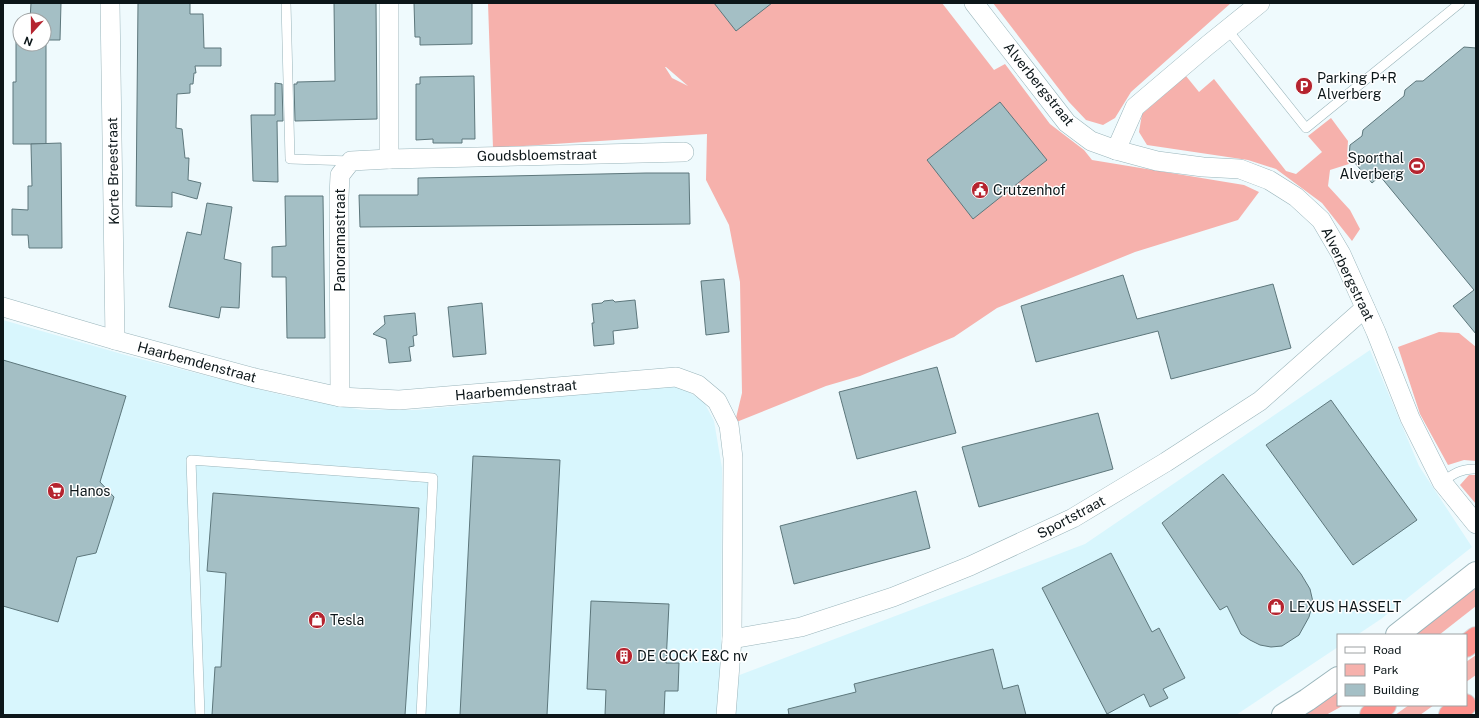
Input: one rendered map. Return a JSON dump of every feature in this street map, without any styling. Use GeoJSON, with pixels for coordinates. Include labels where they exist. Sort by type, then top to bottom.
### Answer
{"type":"FeatureCollection","features":[{"type":"Feature","properties":{"kind":"highway"},"geometry":{"type":"LineString","coordinates":[[1467,645],[1476,638]]}},
{"type":"Feature","properties":{"kind":"highway"},"geometry":{"type":"LineString","coordinates":[[1467,704],[1476,696]]}},
{"type":"Feature","properties":{"kind":"highway"},"geometry":{"type":"LineString","coordinates":[[1371,715],[1384,706]]}},
{"type":"Feature","properties":{"kind":"highway"},"geometry":{"type":"LineString","coordinates":[[1450,715],[1464,706]]}},
{"type":"Feature","properties":{"kind":"street","name":"Korte Breestraat"},"geometry":{"type":"LineString","coordinates":[[110,3],[115,340]]}},
{"type":"Feature","properties":{"kind":"street"},"geometry":{"type":"LineString","coordinates":[[351,160],[389,159],[389,3]]}},
{"type":"Feature","properties":{"kind":"street","name":"Alverbergstraat"},"geometry":{"type":"LineString","coordinates":[[974,3],[1067,123],[1091,141],[1116,150],[1157,161],[1203,167],[1240,169],[1269,180],[1296,196],[1321,220],[1341,254],[1366,308],[1410,418],[1442,482],[1476,524]]}},
{"type":"Feature","properties":{"kind":"street"},"geometry":{"type":"LineString","coordinates":[[1116,150],[1135,107],[1260,3]]}},
{"type":"Feature","properties":{"kind":"street","name":"Goudsbloemstraat"},"geometry":{"type":"LineString","coordinates":[[389,159],[684,152]]}},
{"type":"Feature","properties":{"kind":"street","name":"Panoramastraat"},"geometry":{"type":"LineString","coordinates":[[340,397],[340,175],[351,160]]}},
{"type":"Feature","properties":{"kind":"street","name":"Haarbemdenstraat"},"geometry":{"type":"LineString","coordinates":[[3,307],[115,340],[254,378],[340,397],[399,400],[676,377],[698,385],[717,401],[729,426],[733,458],[732,639],[726,715]]}},
{"type":"Feature","properties":{"kind":"street","name":"Sportstraat"},"geometry":{"type":"LineString","coordinates":[[732,639],[801,627],[893,597],[970,566],[1073,518],[1166,462],[1260,401],[1366,308]]}},
{"type":"Feature","properties":{"kind":"street"},"geometry":{"type":"LineString","coordinates":[[1398,634],[1476,573]]}},
{"type":"Feature","properties":{"kind":"street"},"geometry":{"type":"LineString","coordinates":[[1283,715],[1337,679]]}},
{"type":"Feature","properties":{"kind":"lane"},"geometry":{"type":"LineString","coordinates":[[286,3],[290,160],[351,160]]}},
{"type":"Feature","properties":{"kind":"lane"},"geometry":{"type":"LineString","coordinates":[[1227,29],[1306,128],[1460,3]]}},
{"type":"Feature","properties":{"kind":"lane"},"geometry":{"type":"LineString","coordinates":[[200,715],[191,460],[433,478],[421,715]]}},
{"type":"Feature","properties":{"kind":"lane"},"geometry":{"type":"LineString","coordinates":[[1442,482],[1455,472],[1467,468],[1476,469]]}},
{"type":"Feature","properties":{"kind":"shaded area"},"geometry":{"type":"Polygon","coordinates":[[[3,320],[129,356],[286,396],[362,410],[416,410],[678,385],[704,402],[714,421],[722,468],[721,682],[1085,544],[1370,350],[1419,466],[1472,547],[1381,619],[1358,634],[1337,634],[1337,648],[1236,715],[3,715],[3,320]]]}},
{"type":"Feature","properties":{"kind":"green space"},"geometry":{"type":"Polygon","coordinates":[[[488,3],[942,3],[994,70],[1005,64],[1050,124],[1084,150],[1092,160],[1244,185],[1259,192],[1238,220],[1135,252],[997,308],[954,337],[860,376],[826,386],[729,425],[736,418],[742,393],[740,282],[729,225],[706,180],[707,134],[493,148],[488,3]],[[666,67],[672,78],[688,86],[666,67]]]}},
{"type":"Feature","properties":{"kind":"green space"},"geometry":{"type":"Polygon","coordinates":[[[993,3],[1231,3],[1131,92],[1115,118],[1103,125],[1086,120],[1069,102],[993,3]]]}},
{"type":"Feature","properties":{"kind":"green space"},"geometry":{"type":"Polygon","coordinates":[[[1186,76],[1199,92],[1214,79],[1286,171],[1296,174],[1322,152],[1308,136],[1331,118],[1348,141],[1347,156],[1352,163],[1330,170],[1328,186],[1350,210],[1360,229],[1352,241],[1322,203],[1276,169],[1248,160],[1147,145],[1139,132],[1142,114],[1186,76]]]}},
{"type":"Feature","properties":{"kind":"green space"},"geometry":{"type":"Polygon","coordinates":[[[1439,332],[1459,333],[1476,347],[1476,461],[1464,460],[1448,465],[1420,414],[1398,347],[1439,332]]]}},
{"type":"Feature","properties":{"kind":"green space"},"geometry":{"type":"Polygon","coordinates":[[[1469,475],[1476,475],[1476,504],[1460,485],[1469,475]]]}},
{"type":"Feature","properties":{"kind":"green space"},"geometry":{"type":"Polygon","coordinates":[[[1476,586],[1476,606],[1440,634],[1413,634],[1476,586]]]}},
{"type":"Feature","properties":{"kind":"green space"},"geometry":{"type":"Polygon","coordinates":[[[1476,655],[1476,675],[1467,681],[1467,661],[1476,655]]]}},
{"type":"Feature","properties":{"kind":"green space"},"geometry":{"type":"Polygon","coordinates":[[[1337,693],[1337,706],[1342,706],[1326,715],[1299,715],[1337,693]]]}},
{"type":"Feature","properties":{"kind":"green space"},"geometry":{"type":"Polygon","coordinates":[[[1408,706],[1433,706],[1420,715],[1395,715],[1408,706]]]}},
{"type":"Feature","properties":{"kind":"building"},"geometry":{"type":"Polygon","coordinates":[[[31,3],[61,3],[60,40],[52,40],[52,12],[30,12],[31,3]]]}},
{"type":"Feature","properties":{"kind":"building"},"geometry":{"type":"Polygon","coordinates":[[[138,3],[190,3],[190,14],[203,14],[204,48],[221,48],[221,66],[195,66],[196,73],[194,73],[193,84],[190,84],[190,93],[177,94],[176,128],[182,129],[185,158],[189,158],[188,180],[201,183],[197,199],[172,192],[172,207],[136,206],[138,3]]]}},
{"type":"Feature","properties":{"kind":"building"},"geometry":{"type":"Polygon","coordinates":[[[334,3],[376,3],[377,119],[295,121],[294,84],[297,84],[297,82],[335,81],[334,3]]]}},
{"type":"Feature","properties":{"kind":"building"},"geometry":{"type":"Polygon","coordinates":[[[414,3],[472,3],[472,44],[420,45],[420,37],[415,37],[414,3]]]}},
{"type":"Feature","properties":{"kind":"building"},"geometry":{"type":"Polygon","coordinates":[[[714,3],[772,3],[736,31],[714,3]]]}},
{"type":"Feature","properties":{"kind":"building","name":"Sporthal Alverberg"},"geometry":{"type":"Polygon","coordinates":[[[1464,47],[1476,48],[1476,334],[1453,306],[1474,290],[1380,176],[1372,183],[1349,156],[1350,145],[1362,136],[1363,130],[1404,96],[1405,90],[1416,81],[1423,81],[1464,47]]]}},
{"type":"Feature","properties":{"kind":"building"},"geometry":{"type":"Polygon","coordinates":[[[16,52],[46,52],[46,144],[13,144],[13,82],[16,82],[16,52]]]}},
{"type":"Feature","properties":{"kind":"building"},"geometry":{"type":"Polygon","coordinates":[[[474,76],[475,139],[462,139],[462,143],[433,143],[433,139],[416,140],[416,84],[420,84],[420,77],[474,76]]]}},
{"type":"Feature","properties":{"kind":"building"},"geometry":{"type":"Polygon","coordinates":[[[275,83],[282,84],[283,121],[277,121],[278,182],[253,181],[251,115],[275,115],[275,83]]]}},
{"type":"Feature","properties":{"kind":"building","name":"Crutzenhof"},"geometry":{"type":"Polygon","coordinates":[[[1000,102],[1047,160],[973,219],[927,160],[1000,102]]]}},
{"type":"Feature","properties":{"kind":"building"},"geometry":{"type":"Polygon","coordinates":[[[61,143],[62,248],[29,248],[28,235],[12,235],[12,209],[28,210],[28,186],[32,186],[31,144],[61,143]]]}},
{"type":"Feature","properties":{"kind":"building"},"geometry":{"type":"Polygon","coordinates":[[[689,173],[690,224],[360,227],[359,195],[418,195],[418,178],[689,173]]]}},
{"type":"Feature","properties":{"kind":"building"},"geometry":{"type":"Polygon","coordinates":[[[285,196],[323,196],[325,338],[287,338],[286,277],[272,277],[272,247],[286,246],[285,196]]]}},
{"type":"Feature","properties":{"kind":"building"},"geometry":{"type":"Polygon","coordinates":[[[207,203],[232,207],[224,259],[241,263],[239,308],[221,307],[219,318],[169,307],[187,232],[201,235],[207,203]]]}},
{"type":"Feature","properties":{"kind":"building"},"geometry":{"type":"Polygon","coordinates":[[[1123,275],[1137,319],[1273,284],[1291,348],[1171,379],[1158,331],[1036,362],[1021,306],[1123,275]]]}},
{"type":"Feature","properties":{"kind":"building"},"geometry":{"type":"Polygon","coordinates":[[[724,279],[729,332],[706,335],[701,281],[724,279]]]}},
{"type":"Feature","properties":{"kind":"building"},"geometry":{"type":"Polygon","coordinates":[[[613,300],[615,302],[635,300],[638,328],[613,331],[614,344],[594,346],[592,304],[613,300]]]}},
{"type":"Feature","properties":{"kind":"building"},"geometry":{"type":"Polygon","coordinates":[[[482,303],[486,354],[453,357],[448,307],[482,303]]]}},
{"type":"Feature","properties":{"kind":"building"},"geometry":{"type":"Polygon","coordinates":[[[415,313],[417,335],[413,336],[414,346],[409,347],[411,361],[389,363],[386,339],[373,334],[385,324],[384,316],[415,313]]]}},
{"type":"Feature","properties":{"kind":"building","name":"Hanos"},"geometry":{"type":"Polygon","coordinates":[[[3,360],[126,396],[100,482],[114,497],[96,553],[77,557],[58,622],[3,606],[3,360]]]}},
{"type":"Feature","properties":{"kind":"building"},"geometry":{"type":"Polygon","coordinates":[[[937,367],[956,433],[857,459],[839,392],[937,367]]]}},
{"type":"Feature","properties":{"kind":"building"},"geometry":{"type":"Polygon","coordinates":[[[1331,400],[1417,520],[1353,565],[1266,445],[1331,400]]]}},
{"type":"Feature","properties":{"kind":"building"},"geometry":{"type":"Polygon","coordinates":[[[1098,413],[1113,469],[979,507],[962,447],[1098,413]]]}},
{"type":"Feature","properties":{"kind":"building"},"geometry":{"type":"Polygon","coordinates":[[[473,456],[560,460],[547,715],[460,715],[473,456]]]}},
{"type":"Feature","properties":{"kind":"building"},"geometry":{"type":"Polygon","coordinates":[[[1223,474],[1301,574],[1310,589],[1313,602],[1309,617],[1299,635],[1282,646],[1271,647],[1260,645],[1241,634],[1227,606],[1220,610],[1162,523],[1223,474]]]}},
{"type":"Feature","properties":{"kind":"building"},"geometry":{"type":"Polygon","coordinates":[[[916,491],[930,548],[794,584],[780,526],[916,491]]]}},
{"type":"Feature","properties":{"kind":"building","name":"Tesla"},"geometry":{"type":"Polygon","coordinates":[[[213,493],[419,508],[405,715],[212,715],[215,667],[221,667],[226,573],[207,571],[213,493]]]}},
{"type":"Feature","properties":{"kind":"building"},"geometry":{"type":"Polygon","coordinates":[[[1111,553],[1152,632],[1159,628],[1185,678],[1163,689],[1168,698],[1150,707],[1144,694],[1107,714],[1042,588],[1111,553]]]}},
{"type":"Feature","properties":{"kind":"building","name":"DE COCK E&C nv"},"geometry":{"type":"Polygon","coordinates":[[[591,601],[669,604],[666,663],[679,663],[678,691],[665,691],[664,715],[605,715],[606,690],[587,689],[591,601]]]}},
{"type":"Feature","properties":{"kind":"building"},"geometry":{"type":"Polygon","coordinates":[[[993,649],[1003,689],[1018,685],[1026,715],[789,715],[788,709],[856,692],[854,684],[993,649]]]}},
{"type":"Feature","properties":{"kind":"place","name":"Parking P+R Alverberg"},"geometry":{"type":"Point","coordinates":[1304,86]}},
{"type":"Feature","properties":{"kind":"place","name":"Sporthal Alverberg"},"geometry":{"type":"Point","coordinates":[1417,166]}},
{"type":"Feature","properties":{"kind":"place","name":"Crutzenhof"},"geometry":{"type":"Point","coordinates":[980,190]}},
{"type":"Feature","properties":{"kind":"place","name":"Hanos"},"geometry":{"type":"Point","coordinates":[56,491]}},
{"type":"Feature","properties":{"kind":"place","name":"LEXUS HASSELT"},"geometry":{"type":"Point","coordinates":[1276,607]}},
{"type":"Feature","properties":{"kind":"place","name":"Tesla"},"geometry":{"type":"Point","coordinates":[317,620]}},
{"type":"Feature","properties":{"kind":"place","name":"DE COCK E&C nv"},"geometry":{"type":"Point","coordinates":[624,656]}}]}
